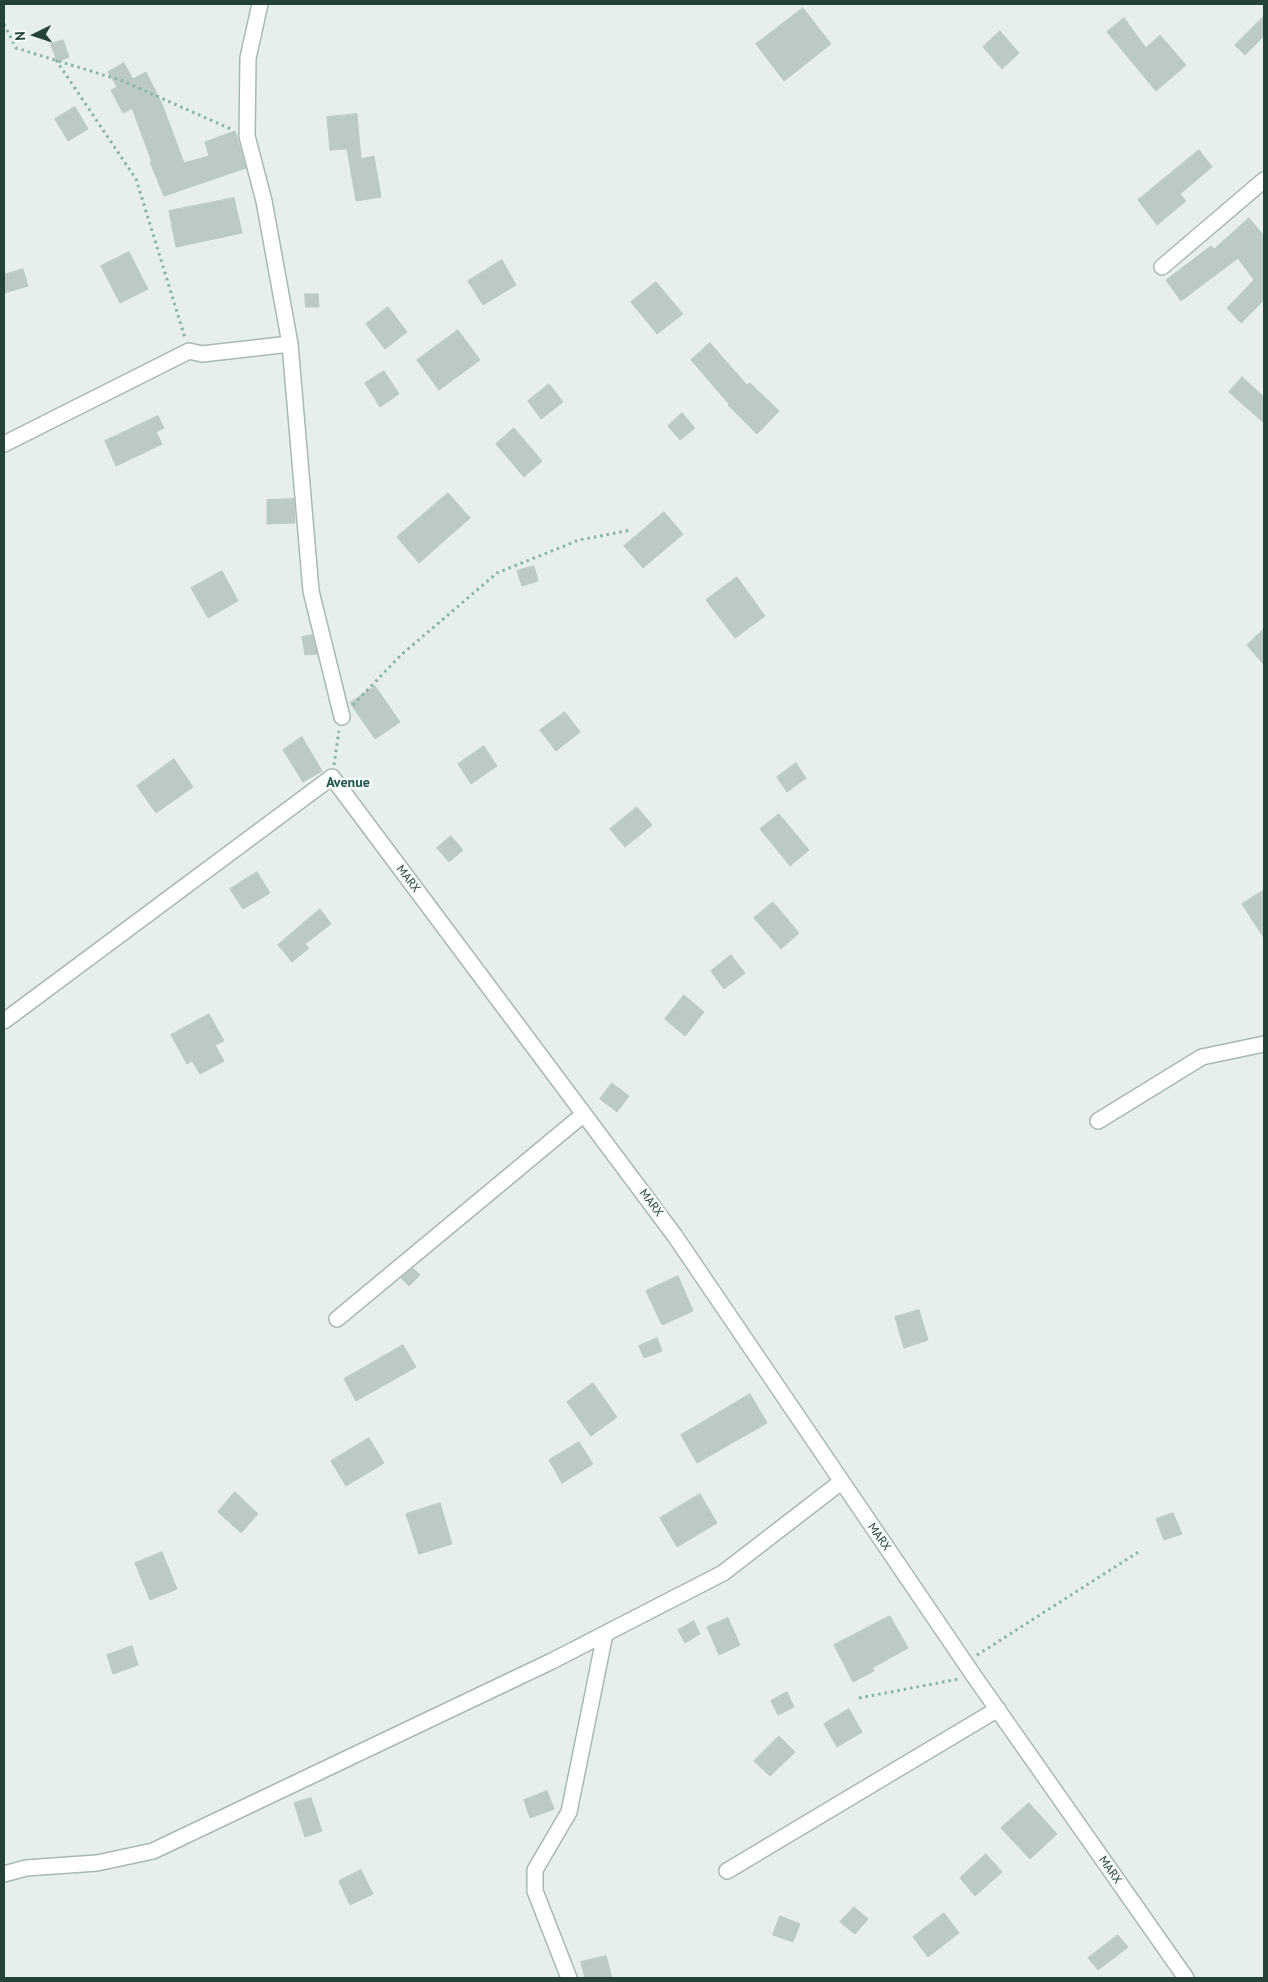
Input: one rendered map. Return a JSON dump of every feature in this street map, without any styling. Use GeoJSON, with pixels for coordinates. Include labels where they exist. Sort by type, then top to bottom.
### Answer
{"type":"FeatureCollection","features":[{"type":"Feature","properties":{"kind":"street"},"geometry":{"type":"LineString","coordinates":[[260,4],[248,58],[247,136],[264,201],[290,344],[311,591],[342,716]]}},
{"type":"Feature","properties":{"kind":"street"},"geometry":{"type":"LineString","coordinates":[[1162,267],[1264,180]]}},
{"type":"Feature","properties":{"kind":"street"},"geometry":{"type":"LineString","coordinates":[[4,444],[189,351],[202,354],[290,344]]}},
{"type":"Feature","properties":{"kind":"street"},"geometry":{"type":"LineString","coordinates":[[4,1021],[332,777]]}},
{"type":"Feature","properties":{"kind":"street","name":"MARX"},"geometry":{"type":"LineString","coordinates":[[332,777],[675,1236],[974,1676],[1186,1978]]}},
{"type":"Feature","properties":{"kind":"street"},"geometry":{"type":"LineString","coordinates":[[1098,1121],[1202,1057],[1264,1044]]}},
{"type":"Feature","properties":{"kind":"street"},"geometry":{"type":"LineString","coordinates":[[337,1319],[584,1114]]}},
{"type":"Feature","properties":{"kind":"street"},"geometry":{"type":"LineString","coordinates":[[4,1874],[26,1868],[96,1863],[153,1851],[552,1661],[723,1573],[841,1482]]}},
{"type":"Feature","properties":{"kind":"street"},"geometry":{"type":"LineString","coordinates":[[569,1978],[535,1892],[535,1870],[569,1812],[605,1634]]}},
{"type":"Feature","properties":{"kind":"street"},"geometry":{"type":"LineString","coordinates":[[727,1871],[998,1709]]}},
{"type":"Feature","properties":{"kind":"path"},"geometry":{"type":"LineString","coordinates":[[4,24],[16,48],[123,81],[247,136]]}},
{"type":"Feature","properties":{"kind":"path"},"geometry":{"type":"LineString","coordinates":[[56,60],[136,179],[189,351]]}},
{"type":"Feature","properties":{"kind":"path"},"geometry":{"type":"LineString","coordinates":[[332,777],[342,716],[401,655],[497,573],[579,540],[631,530]]}},
{"type":"Feature","properties":{"kind":"path"},"geometry":{"type":"LineString","coordinates":[[966,1662],[1140,1551]]}},
{"type":"Feature","properties":{"kind":"path"},"geometry":{"type":"LineString","coordinates":[[859,1698],[974,1676]]}},
{"type":"Feature","properties":{"kind":"building"},"geometry":{"type":"Polygon","coordinates":[[[803,8],[831,44],[784,81],[756,44],[803,8]]]}},
{"type":"Feature","properties":{"kind":"building"},"geometry":{"type":"Polygon","coordinates":[[[1264,16],[1264,36],[1245,55],[1235,45],[1264,16]]]}},
{"type":"Feature","properties":{"kind":"building"},"geometry":{"type":"Polygon","coordinates":[[[1124,18],[1146,48],[1160,35],[1186,65],[1156,91],[1107,32],[1124,18]]]}},
{"type":"Feature","properties":{"kind":"building"},"geometry":{"type":"Polygon","coordinates":[[[1000,31],[1019,53],[1002,69],[983,47],[1000,31]]]}},
{"type":"Feature","properties":{"kind":"building"},"geometry":{"type":"Polygon","coordinates":[[[63,40],[69,57],[57,62],[51,44],[63,40]]]}},
{"type":"Feature","properties":{"kind":"building"},"geometry":{"type":"Polygon","coordinates":[[[124,63],[133,79],[146,72],[162,104],[184,163],[209,156],[205,142],[235,131],[246,168],[164,196],[150,162],[152,162],[132,108],[123,113],[111,90],[117,87],[108,72],[124,63]]]}},
{"type":"Feature","properties":{"kind":"building"},"geometry":{"type":"Polygon","coordinates":[[[75,107],[88,129],[68,141],[55,119],[75,107]]]}},
{"type":"Feature","properties":{"kind":"building"},"geometry":{"type":"Polygon","coordinates":[[[357,114],[361,159],[374,156],[381,197],[356,201],[347,149],[330,150],[327,117],[357,114]]]}},
{"type":"Feature","properties":{"kind":"building"},"geometry":{"type":"Polygon","coordinates":[[[1199,150],[1212,167],[1180,194],[1186,201],[1157,225],[1138,200],[1199,150]]]}},
{"type":"Feature","properties":{"kind":"building"},"geometry":{"type":"Polygon","coordinates":[[[234,198],[242,233],[176,247],[169,211],[234,198]]]}},
{"type":"Feature","properties":{"kind":"building"},"geometry":{"type":"Polygon","coordinates":[[[1249,218],[1264,236],[1264,300],[1241,323],[1227,308],[1254,280],[1238,258],[1181,301],[1166,280],[1211,246],[1214,249],[1249,218]]]}},
{"type":"Feature","properties":{"kind":"building"},"geometry":{"type":"Polygon","coordinates":[[[129,252],[148,289],[120,303],[101,266],[129,252]]]}},
{"type":"Feature","properties":{"kind":"building"},"geometry":{"type":"Polygon","coordinates":[[[502,260],[516,285],[483,305],[468,281],[502,260]]]}},
{"type":"Feature","properties":{"kind":"building"},"geometry":{"type":"Polygon","coordinates":[[[23,269],[28,286],[4,293],[4,275],[23,269]]]}},
{"type":"Feature","properties":{"kind":"building"},"geometry":{"type":"Polygon","coordinates":[[[656,282],[683,314],[657,334],[631,302],[656,282]]]}},
{"type":"Feature","properties":{"kind":"building"},"geometry":{"type":"Polygon","coordinates":[[[305,294],[318,294],[319,307],[306,307],[305,294]]]}},
{"type":"Feature","properties":{"kind":"building"},"geometry":{"type":"Polygon","coordinates":[[[388,307],[407,332],[385,349],[366,324],[388,307]]]}},
{"type":"Feature","properties":{"kind":"building"},"geometry":{"type":"Polygon","coordinates":[[[458,330],[480,360],[439,390],[417,360],[458,330]]]}},
{"type":"Feature","properties":{"kind":"building"},"geometry":{"type":"Polygon","coordinates":[[[710,343],[747,385],[750,383],[779,411],[757,434],[728,405],[691,360],[710,343]]]}},
{"type":"Feature","properties":{"kind":"building"},"geometry":{"type":"Polygon","coordinates":[[[384,371],[399,394],[380,407],[365,383],[384,371]]]}},
{"type":"Feature","properties":{"kind":"building"},"geometry":{"type":"Polygon","coordinates":[[[1242,377],[1264,397],[1264,423],[1229,392],[1242,377]]]}},
{"type":"Feature","properties":{"kind":"building"},"geometry":{"type":"Polygon","coordinates":[[[549,384],[563,402],[541,419],[528,401],[549,384]]]}},
{"type":"Feature","properties":{"kind":"building"},"geometry":{"type":"Polygon","coordinates":[[[682,413],[695,428],[680,440],[668,426],[682,413]]]}},
{"type":"Feature","properties":{"kind":"building"},"geometry":{"type":"Polygon","coordinates":[[[158,416],[164,428],[156,432],[162,444],[116,466],[105,441],[158,416]]]}},
{"type":"Feature","properties":{"kind":"building"},"geometry":{"type":"Polygon","coordinates":[[[514,428],[542,461],[524,477],[496,444],[514,428]]]}},
{"type":"Feature","properties":{"kind":"building"},"geometry":{"type":"Polygon","coordinates":[[[448,493],[470,518],[419,563],[397,537],[448,493]]]}},
{"type":"Feature","properties":{"kind":"building"},"geometry":{"type":"Polygon","coordinates":[[[294,499],[295,523],[267,524],[267,500],[294,499]]]}},
{"type":"Feature","properties":{"kind":"building"},"geometry":{"type":"Polygon","coordinates":[[[664,512],[683,534],[643,568],[624,546],[664,512]]]}},
{"type":"Feature","properties":{"kind":"building"},"geometry":{"type":"Polygon","coordinates":[[[534,566],[538,581],[522,586],[517,571],[534,566]]]}},
{"type":"Feature","properties":{"kind":"building"},"geometry":{"type":"Polygon","coordinates":[[[222,571],[238,601],[208,618],[191,588],[222,571]]]}},
{"type":"Feature","properties":{"kind":"building"},"geometry":{"type":"Polygon","coordinates":[[[737,577],[765,616],[735,638],[706,600],[737,577]]]}},
{"type":"Feature","properties":{"kind":"building"},"geometry":{"type":"Polygon","coordinates":[[[1264,629],[1264,665],[1247,645],[1264,629]]]}},
{"type":"Feature","properties":{"kind":"building"},"geometry":{"type":"Polygon","coordinates":[[[312,635],[317,654],[305,655],[302,637],[312,635]]]}},
{"type":"Feature","properties":{"kind":"building"},"geometry":{"type":"Polygon","coordinates":[[[375,686],[400,722],[375,739],[350,703],[375,686]]]}},
{"type":"Feature","properties":{"kind":"building"},"geometry":{"type":"Polygon","coordinates":[[[565,712],[580,732],[556,751],[540,730],[565,712]]]}},
{"type":"Feature","properties":{"kind":"building"},"geometry":{"type":"Polygon","coordinates":[[[302,737],[322,771],[303,782],[283,750],[302,737]]]}},
{"type":"Feature","properties":{"kind":"building"},"geometry":{"type":"Polygon","coordinates":[[[484,746],[497,766],[471,784],[458,764],[484,746]]]}},
{"type":"Feature","properties":{"kind":"building"},"geometry":{"type":"Polygon","coordinates":[[[174,759],[193,787],[156,813],[137,786],[174,759]]]}},
{"type":"Feature","properties":{"kind":"building"},"geometry":{"type":"Polygon","coordinates":[[[796,763],[806,778],[787,792],[777,777],[796,763]]]}},
{"type":"Feature","properties":{"kind":"building"},"geometry":{"type":"Polygon","coordinates":[[[637,807],[652,825],[625,847],[610,829],[637,807]]]}},
{"type":"Feature","properties":{"kind":"building"},"geometry":{"type":"Polygon","coordinates":[[[779,814],[809,850],[790,866],[760,829],[779,814]]]}},
{"type":"Feature","properties":{"kind":"building"},"geometry":{"type":"Polygon","coordinates":[[[451,836],[463,850],[449,862],[437,848],[451,836]]]}},
{"type":"Feature","properties":{"kind":"building"},"geometry":{"type":"Polygon","coordinates":[[[257,872],[270,893],[243,909],[230,889],[257,872]]]}},
{"type":"Feature","properties":{"kind":"building"},"geometry":{"type":"Polygon","coordinates":[[[1264,890],[1264,938],[1242,904],[1264,890]]]}},
{"type":"Feature","properties":{"kind":"building"},"geometry":{"type":"Polygon","coordinates":[[[773,902],[799,933],[781,949],[754,918],[773,902]]]}},
{"type":"Feature","properties":{"kind":"building"},"geometry":{"type":"Polygon","coordinates":[[[320,909],[331,924],[305,944],[309,948],[292,962],[278,945],[320,909]]]}},
{"type":"Feature","properties":{"kind":"building"},"geometry":{"type":"Polygon","coordinates":[[[731,955],[745,973],[724,989],[711,971],[731,955]]]}},
{"type":"Feature","properties":{"kind":"building"},"geometry":{"type":"Polygon","coordinates":[[[684,995],[704,1012],[685,1036],[665,1019],[684,995]]]}},
{"type":"Feature","properties":{"kind":"building"},"geometry":{"type":"Polygon","coordinates":[[[209,1014],[224,1041],[215,1045],[224,1061],[200,1074],[192,1061],[187,1064],[171,1035],[209,1014]]]}},
{"type":"Feature","properties":{"kind":"building"},"geometry":{"type":"Polygon","coordinates":[[[612,1083],[629,1096],[617,1112],[600,1099],[612,1083]]]}},
{"type":"Feature","properties":{"kind":"building"},"geometry":{"type":"Polygon","coordinates":[[[413,1268],[420,1275],[409,1286],[401,1278],[413,1268]]]}},
{"type":"Feature","properties":{"kind":"building"},"geometry":{"type":"Polygon","coordinates":[[[678,1276],[693,1311],[662,1325],[646,1291],[678,1276]]]}},
{"type":"Feature","properties":{"kind":"building"},"geometry":{"type":"Polygon","coordinates":[[[919,1310],[928,1340],[904,1348],[895,1317],[919,1310]]]}},
{"type":"Feature","properties":{"kind":"building"},"geometry":{"type":"Polygon","coordinates":[[[657,1338],[662,1351],[644,1358],[639,1346],[657,1338]]]}},
{"type":"Feature","properties":{"kind":"building"},"geometry":{"type":"Polygon","coordinates":[[[403,1345],[416,1367],[356,1401],[344,1379],[403,1345]]]}},
{"type":"Feature","properties":{"kind":"building"},"geometry":{"type":"Polygon","coordinates":[[[593,1383],[617,1417],[591,1436],[567,1402],[593,1383]]]}},
{"type":"Feature","properties":{"kind":"building"},"geometry":{"type":"Polygon","coordinates":[[[750,1394],[767,1423],[697,1463],[681,1435],[750,1394]]]}},
{"type":"Feature","properties":{"kind":"building"},"geometry":{"type":"Polygon","coordinates":[[[369,1438],[384,1463],[346,1486],[331,1461],[369,1438]]]}},
{"type":"Feature","properties":{"kind":"building"},"geometry":{"type":"Polygon","coordinates":[[[579,1442],[593,1464],[562,1483],[549,1460],[579,1442]]]}},
{"type":"Feature","properties":{"kind":"building"},"geometry":{"type":"Polygon","coordinates":[[[235,1492],[258,1514],[241,1533],[218,1512],[235,1492]]]}},
{"type":"Feature","properties":{"kind":"building"},"geometry":{"type":"Polygon","coordinates":[[[700,1494],[717,1523],[677,1547],[660,1518],[700,1494]]]}},
{"type":"Feature","properties":{"kind":"building"},"geometry":{"type":"Polygon","coordinates":[[[440,1503],[452,1544],[419,1554],[406,1514],[440,1503]]]}},
{"type":"Feature","properties":{"kind":"building"},"geometry":{"type":"Polygon","coordinates":[[[1173,1513],[1182,1534],[1164,1540],[1156,1519],[1173,1513]]]}},
{"type":"Feature","properties":{"kind":"building"},"geometry":{"type":"Polygon","coordinates":[[[162,1552],[177,1589],[150,1600],[135,1563],[162,1552]]]}},
{"type":"Feature","properties":{"kind":"building"},"geometry":{"type":"Polygon","coordinates":[[[890,1616],[908,1648],[872,1668],[874,1671],[853,1682],[834,1645],[890,1616]]]}},
{"type":"Feature","properties":{"kind":"building"},"geometry":{"type":"Polygon","coordinates":[[[728,1618],[740,1645],[719,1655],[707,1627],[728,1618]]]}},
{"type":"Feature","properties":{"kind":"building"},"geometry":{"type":"Polygon","coordinates":[[[694,1621],[700,1634],[685,1643],[678,1630],[694,1621]]]}},
{"type":"Feature","properties":{"kind":"building"},"geometry":{"type":"Polygon","coordinates":[[[132,1646],[138,1665],[113,1674],[107,1655],[132,1646]]]}},
{"type":"Feature","properties":{"kind":"building"},"geometry":{"type":"Polygon","coordinates":[[[787,1692],[794,1707],[778,1715],[771,1701],[787,1692]]]}},
{"type":"Feature","properties":{"kind":"building"},"geometry":{"type":"Polygon","coordinates":[[[849,1709],[862,1732],[837,1747],[824,1724],[849,1709]]]}},
{"type":"Feature","properties":{"kind":"building"},"geometry":{"type":"Polygon","coordinates":[[[779,1736],[795,1752],[770,1776],[754,1761],[779,1736]]]}},
{"type":"Feature","properties":{"kind":"building"},"geometry":{"type":"Polygon","coordinates":[[[547,1791],[554,1809],[530,1818],[524,1800],[547,1791]]]}},
{"type":"Feature","properties":{"kind":"building"},"geometry":{"type":"Polygon","coordinates":[[[311,1798],[322,1831],[305,1837],[294,1803],[311,1798]]]}},
{"type":"Feature","properties":{"kind":"building"},"geometry":{"type":"Polygon","coordinates":[[[1029,1803],[1057,1834],[1030,1859],[1001,1828],[1029,1803]]]}},
{"type":"Feature","properties":{"kind":"building"},"geometry":{"type":"Polygon","coordinates":[[[986,1854],[1002,1872],[975,1896],[960,1878],[986,1854]]]}},
{"type":"Feature","properties":{"kind":"building"},"geometry":{"type":"Polygon","coordinates":[[[361,1870],[373,1894],[350,1905],[339,1881],[361,1870]]]}},
{"type":"Feature","properties":{"kind":"building"},"geometry":{"type":"Polygon","coordinates":[[[854,1907],[868,1919],[855,1934],[840,1922],[854,1907]]]}},
{"type":"Feature","properties":{"kind":"building"},"geometry":{"type":"Polygon","coordinates":[[[944,1913],[959,1933],[928,1957],[913,1937],[944,1913]]]}},
{"type":"Feature","properties":{"kind":"building"},"geometry":{"type":"Polygon","coordinates":[[[780,1916],[800,1924],[793,1942],[773,1935],[780,1916]]]}},
{"type":"Feature","properties":{"kind":"building"},"geometry":{"type":"Polygon","coordinates":[[[1118,1935],[1128,1947],[1098,1970],[1088,1958],[1118,1935]]]}},
{"type":"Feature","properties":{"kind":"building"},"geometry":{"type":"Polygon","coordinates":[[[606,1956],[612,1978],[585,1978],[581,1962],[606,1956]]]}},
{"type":"Feature","properties":{"kind":"district","name":"Avenue"},"geometry":{"type":"Point","coordinates":[348,783]}}]}
